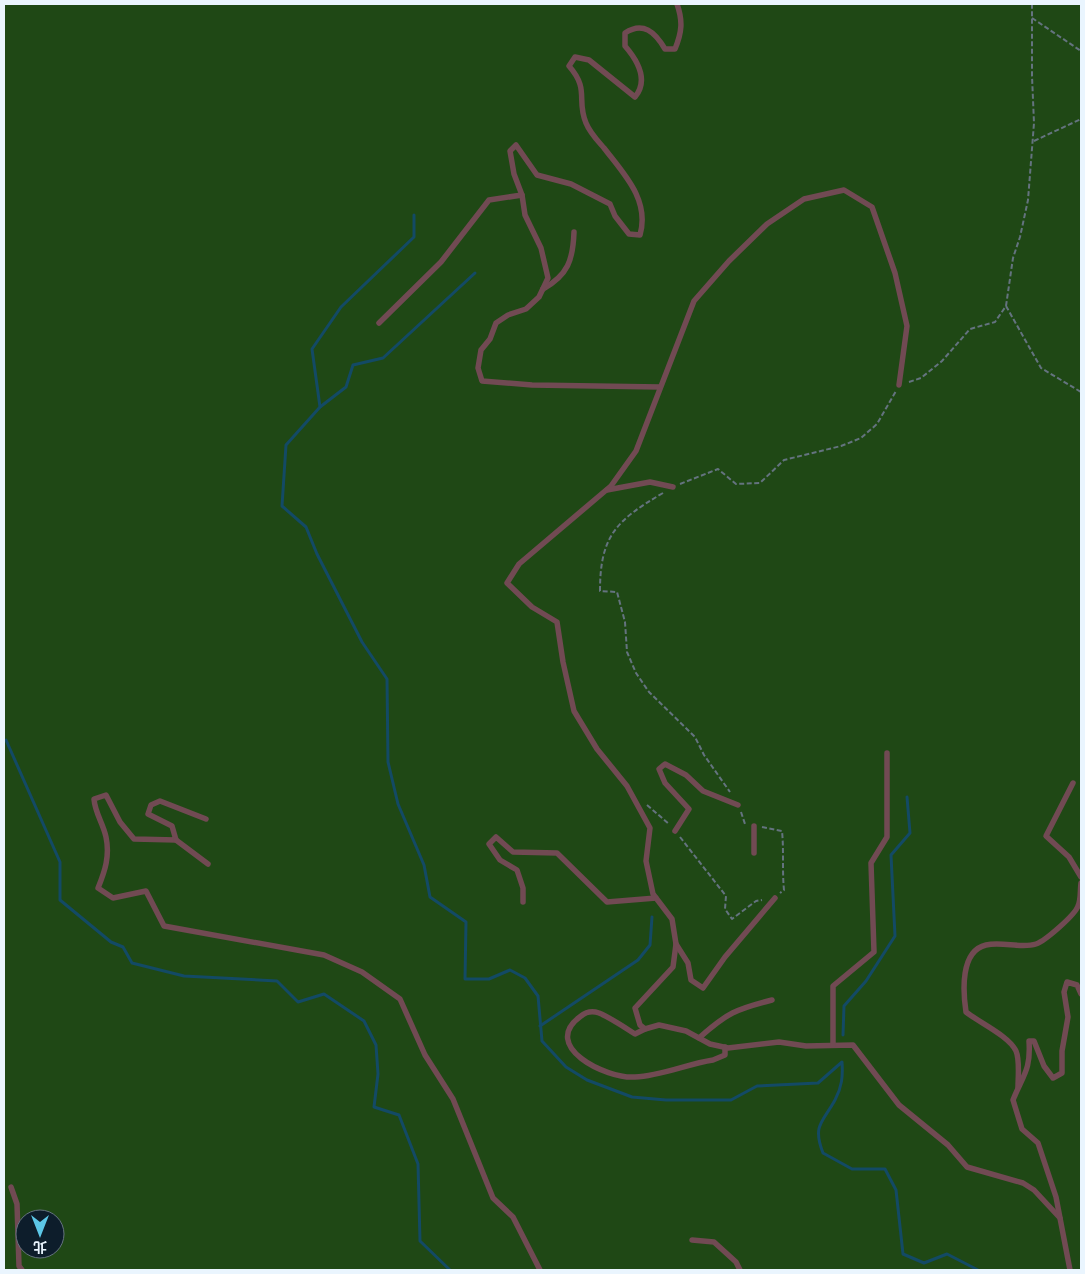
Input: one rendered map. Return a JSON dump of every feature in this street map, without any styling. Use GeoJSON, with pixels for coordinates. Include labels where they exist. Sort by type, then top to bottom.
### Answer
{"type":"FeatureCollection","features":[{"type":"Feature","properties":{"kind":"lane"},"geometry":{"type":"LineString","coordinates":[[660,387],[532,385],[482,381],[478,368],[481,350],[490,339],[496,323],[508,315],[526,309],[540,297],[548,278],[546,262],[525,215],[522,195],[514,174],[510,151],[516,145],[537,176],[571,184],[610,204],[615,216],[629,234],[640,235],[644,212],[638,196],[633,185],[593,136],[586,123],[580,79],[569,66],[575,58],[589,60],[635,97],[641,90],[643,78],[635,57],[625,46],[625,32],[634,27],[644,27],[658,36],[665,49],[675,49],[681,35],[682,18],[677,4]]}},
{"type":"Feature","properties":{"kind":"lane"},"geometry":{"type":"LineString","coordinates":[[645,1029],[640,1025],[635,1008],[673,967],[676,944],[672,918],[652,894],[646,861],[650,828],[627,786],[597,749],[574,710],[563,662],[557,622],[532,607],[507,583],[519,564],[606,491],[636,451],[694,301],[729,261],[767,224],[804,199],[844,190],[872,208],[895,273],[907,326],[899,385]]}},
{"type":"Feature","properties":{"kind":"lane"},"geometry":{"type":"LineString","coordinates":[[379,323],[441,262],[489,200],[522,195]]}},
{"type":"Feature","properties":{"kind":"lane"},"geometry":{"type":"LineString","coordinates":[[543,289],[558,281],[569,265],[574,232]]}},
{"type":"Feature","properties":{"kind":"lane"},"geometry":{"type":"LineString","coordinates":[[606,491],[650,482],[673,487]]}},
{"type":"Feature","properties":{"kind":"lane"},"geometry":{"type":"LineString","coordinates":[[832,1045],[833,986],[874,952],[871,863],[888,837],[887,752]]}},
{"type":"Feature","properties":{"kind":"lane"},"geometry":{"type":"LineString","coordinates":[[675,831],[688,809],[664,783],[659,769],[664,764],[686,775],[703,791],[738,805]]}},
{"type":"Feature","properties":{"kind":"lane"},"geometry":{"type":"LineString","coordinates":[[1073,783],[1046,836],[1069,857],[1081,877]]}},
{"type":"Feature","properties":{"kind":"lane"},"geometry":{"type":"LineString","coordinates":[[208,864],[176,840],[134,838],[120,822],[106,795],[94,799],[95,812],[106,837],[108,865],[98,888],[113,898],[146,891],[164,926],[324,955],[362,972],[400,999],[425,1055],[453,1099],[493,1198],[513,1217],[540,1270]]}},
{"type":"Feature","properties":{"kind":"lane"},"geometry":{"type":"LineString","coordinates":[[176,840],[172,826],[148,814],[151,805],[160,801],[206,819]]}},
{"type":"Feature","properties":{"kind":"lane"},"geometry":{"type":"LineString","coordinates":[[754,826],[754,854]]}},
{"type":"Feature","properties":{"kind":"lane"},"geometry":{"type":"LineString","coordinates":[[523,902],[523,888],[517,870],[500,860],[489,844],[496,837],[513,852],[557,854],[607,902],[656,898]]}},
{"type":"Feature","properties":{"kind":"lane"},"geometry":{"type":"LineString","coordinates":[[1018,1087],[1017,1052],[1004,1035],[985,1026],[966,1012],[964,997],[965,970],[972,956],[985,945],[1036,944],[1057,929],[1078,907],[1081,884]]}},
{"type":"Feature","properties":{"kind":"lane"},"geometry":{"type":"LineString","coordinates":[[676,944],[688,963],[691,980],[703,988],[725,957],[775,898]]}},
{"type":"Feature","properties":{"kind":"lane"},"geometry":{"type":"LineString","coordinates":[[1070,1270],[1056,1197],[1038,1143],[1022,1129],[1013,1100],[1018,1087],[1028,1072],[1030,1057],[1029,1040],[1034,1042],[1044,1066],[1053,1078],[1062,1073],[1062,1051],[1068,1017],[1064,992],[1067,982],[1077,985],[1081,994]]}},
{"type":"Feature","properties":{"kind":"lane"},"geometry":{"type":"LineString","coordinates":[[699,1038],[724,1016],[746,1006],[772,1000]]}},
{"type":"Feature","properties":{"kind":"lane"},"geometry":{"type":"LineString","coordinates":[[725,1047],[725,1054],[713,1060],[634,1078],[597,1068],[577,1057],[570,1046],[569,1032],[572,1023],[585,1012],[598,1012],[635,1034],[659,1025],[686,1031],[710,1044],[725,1047],[779,1042],[806,1046],[853,1045],[899,1105],[948,1145],[967,1167],[1023,1183],[1034,1190],[1060,1218]]}},
{"type":"Feature","properties":{"kind":"lane"},"geometry":{"type":"LineString","coordinates":[[11,1186],[17,1204],[19,1266],[22,1270]]}},
{"type":"Feature","properties":{"kind":"lane"},"geometry":{"type":"LineString","coordinates":[[692,1240],[714,1242],[736,1262],[740,1270]]}},
{"type":"Feature","properties":{"kind":"path"},"geometry":{"type":"LineString","coordinates":[[636,802],[649,805],[675,831],[726,896],[725,909],[732,918],[756,901],[775,898],[784,890],[782,831],[745,824],[738,805],[704,755],[695,737],[649,692],[636,673],[627,652],[625,622],[617,592],[600,591],[600,562],[605,545],[630,513],[673,487],[718,469],[736,484],[760,483],[784,460],[861,438],[877,424],[899,385],[920,378],[942,361],[970,330],[995,322],[1006,306],[1013,258],[1020,237],[1028,200],[1033,142],[1032,4]]}},
{"type":"Feature","properties":{"kind":"path"},"geometry":{"type":"LineString","coordinates":[[1032,18],[1081,51]]}},
{"type":"Feature","properties":{"kind":"path"},"geometry":{"type":"LineString","coordinates":[[1033,142],[1081,119]]}},
{"type":"Feature","properties":{"kind":"path"},"geometry":{"type":"LineString","coordinates":[[1006,306],[1041,368],[1081,392]]}},
{"type":"Feature","properties":{"kind":"green space"},"geometry":{"type":"Polygon","coordinates":[[[4,4],[1081,4],[1081,1270],[4,1270],[4,4]]]}},
{"type":"Feature","properties":{"kind":"waterway"},"geometry":{"type":"LineString","coordinates":[[414,215],[414,237],[341,307],[312,349],[320,407],[286,445],[282,506],[306,527],[317,554],[362,642],[387,679],[388,762],[398,804],[424,865],[430,897],[466,922],[465,979],[489,979],[510,970],[525,978],[538,996],[542,1041],[566,1067],[587,1080],[632,1097],[666,1100],[731,1100],[757,1086],[818,1083],[842,1062],[841,1086],[835,1100],[820,1124],[819,1136],[823,1153],[852,1169],[885,1169],[896,1190],[903,1254],[924,1263],[947,1254],[978,1270]]}},
{"type":"Feature","properties":{"kind":"waterway"},"geometry":{"type":"LineString","coordinates":[[320,407],[346,387],[353,365],[383,358],[475,273]]}},
{"type":"Feature","properties":{"kind":"waterway"},"geometry":{"type":"LineString","coordinates":[[6,740],[60,862],[60,900],[111,942],[123,947],[132,963],[184,976],[277,981],[298,1002],[324,994],[364,1021],[376,1045],[378,1074],[374,1107],[399,1115],[418,1164],[420,1241],[450,1270]]}},
{"type":"Feature","properties":{"kind":"waterway"},"geometry":{"type":"LineString","coordinates":[[843,1035],[844,1006],[866,981],[895,936],[891,855],[910,833],[907,797]]}},
{"type":"Feature","properties":{"kind":"waterway"},"geometry":{"type":"LineString","coordinates":[[540,1026],[638,960],[650,945],[652,917]]}}]}
